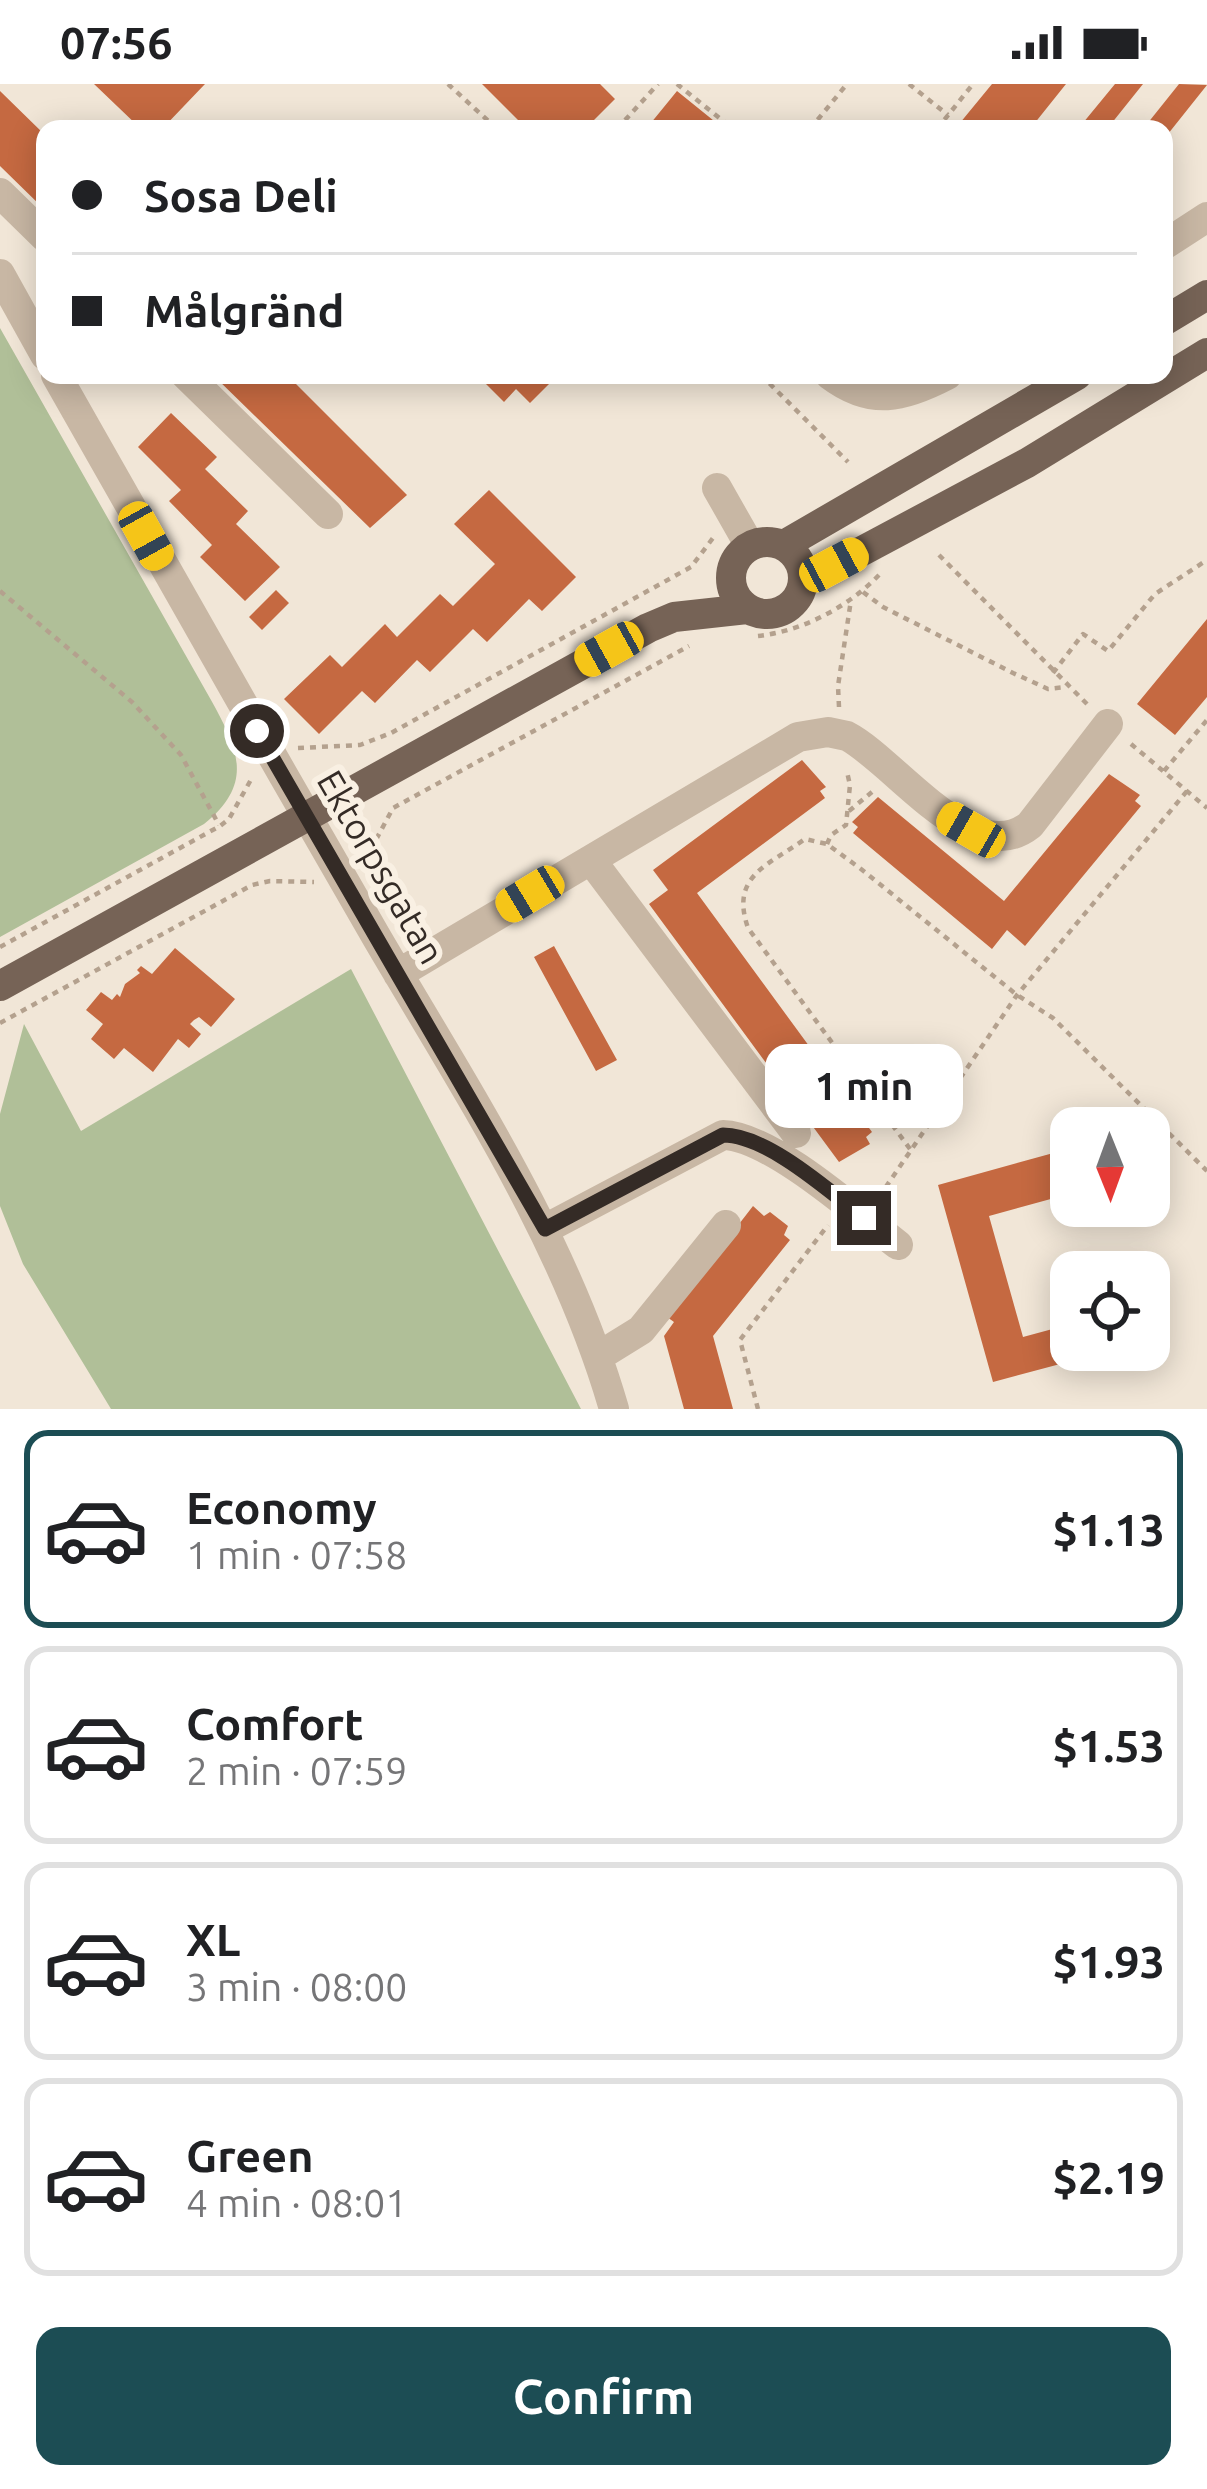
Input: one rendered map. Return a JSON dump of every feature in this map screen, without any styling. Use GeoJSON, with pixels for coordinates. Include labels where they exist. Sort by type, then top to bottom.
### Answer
{"type":"FeatureCollection","features":[{"type":"Feature","properties":{"kind":"main road"},"geometry":{"type":"LineString","coordinates":[[1173,316],[1207,295]]}},
{"type":"Feature","properties":{"kind":"main road"},"geometry":{"type":"LineString","coordinates":[[1173,373],[1207,352]]}},
{"type":"Feature","properties":{"kind":"main road"},"geometry":{"type":"LineString","coordinates":[[746,622],[731,573],[743,533],[784,545],[1061,384]]}},
{"type":"Feature","properties":{"kind":"main road"},"geometry":{"type":"LineString","coordinates":[[804,582],[1028,463],[1155,384]]}},
{"type":"Feature","properties":{"kind":"main road"},"geometry":{"type":"LineString","coordinates":[[674,617],[746,622],[784,610],[796,601],[804,582],[800,562],[784,545]]}},
{"type":"Feature","properties":{"kind":"main road"},"geometry":{"type":"LineString","coordinates":[[0,986],[674,617],[731,573]]}},
{"type":"Feature","properties":{"kind":"street"},"geometry":{"type":"LineString","coordinates":[[0,193],[36,228]]}},
{"type":"Feature","properties":{"kind":"street"},"geometry":{"type":"LineString","coordinates":[[1173,239],[1207,218]]}},
{"type":"Feature","properties":{"kind":"street"},"geometry":{"type":"LineString","coordinates":[[0,274],[36,339]]}},
{"type":"Feature","properties":{"kind":"street","name":"Ektorpsgatan"},"geometry":{"type":"LineString","coordinates":[[61,384],[545,1229],[599,1356],[614,1409]]}},
{"type":"Feature","properties":{"kind":"street"},"geometry":{"type":"LineString","coordinates":[[195,384],[328,514]]}},
{"type":"Feature","properties":{"kind":"street"},"geometry":{"type":"LineString","coordinates":[[842,384],[852,392],[884,396],[930,384]]}},
{"type":"Feature","properties":{"kind":"street"},"geometry":{"type":"LineString","coordinates":[[717,488],[743,533]]}},
{"type":"Feature","properties":{"kind":"street"},"geometry":{"type":"LineString","coordinates":[[398,974],[798,737],[844,735],[944,815],[971,830],[1009,836],[1030,825],[1108,724]]}},
{"type":"Feature","properties":{"kind":"street"},"geometry":{"type":"LineString","coordinates":[[591,860],[796,1132]]}},
{"type":"Feature","properties":{"kind":"street"},"geometry":{"type":"LineString","coordinates":[[545,1229],[723,1135],[740,1135],[810,1176],[898,1245]]}},
{"type":"Feature","properties":{"kind":"street"},"geometry":{"type":"LineString","coordinates":[[599,1356],[641,1330],[726,1225]]}},
{"type":"Feature","properties":{"kind":"path"},"geometry":{"type":"LineString","coordinates":[[448,84],[487,120]]}},
{"type":"Feature","properties":{"kind":"path"},"geometry":{"type":"LineString","coordinates":[[625,120],[658,84]]}},
{"type":"Feature","properties":{"kind":"path"},"geometry":{"type":"LineString","coordinates":[[676,84],[722,120]]}},
{"type":"Feature","properties":{"kind":"path"},"geometry":{"type":"LineString","coordinates":[[817,120],[847,84]]}},
{"type":"Feature","properties":{"kind":"path"},"geometry":{"type":"LineString","coordinates":[[909,84],[948,115]]}},
{"type":"Feature","properties":{"kind":"path"},"geometry":{"type":"LineString","coordinates":[[944,120],[973,84]]}},
{"type":"Feature","properties":{"kind":"path"},"geometry":{"type":"LineString","coordinates":[[769,384],[848,462]]}},
{"type":"Feature","properties":{"kind":"path"},"geometry":{"type":"LineString","coordinates":[[0,947],[220,826],[230,819],[254,774],[301,746],[360,745],[392,734],[691,567],[705,545],[743,533]]}},
{"type":"Feature","properties":{"kind":"path"},"geometry":{"type":"LineString","coordinates":[[939,555],[1066,687],[1207,808]]}},
{"type":"Feature","properties":{"kind":"path"},"geometry":{"type":"LineString","coordinates":[[1053,673],[1084,634],[1108,651],[1155,593],[1207,560]]}},
{"type":"Feature","properties":{"kind":"path"},"geometry":{"type":"LineString","coordinates":[[0,591],[132,702],[182,755],[220,826]]}},
{"type":"Feature","properties":{"kind":"path"},"geometry":{"type":"LineString","coordinates":[[746,622],[794,630],[863,592],[883,607],[1013,673],[1048,689],[1066,687]]}},
{"type":"Feature","properties":{"kind":"path"},"geometry":{"type":"LineString","coordinates":[[826,844],[848,818],[838,686],[850,600]]}},
{"type":"Feature","properties":{"kind":"path"},"geometry":{"type":"LineString","coordinates":[[0,1023],[252,886],[270,881],[314,882],[338,870],[370,849],[393,808],[705,638]]}},
{"type":"Feature","properties":{"kind":"path"},"geometry":{"type":"LineString","coordinates":[[1163,772],[1207,720]]}},
{"type":"Feature","properties":{"kind":"path"},"geometry":{"type":"LineString","coordinates":[[758,1409],[740,1340],[780,1283],[899,1172],[910,1149],[1017,995],[1187,791]]}},
{"type":"Feature","properties":{"kind":"path"},"geometry":{"type":"LineString","coordinates":[[910,1149],[748,928],[740,906],[742,890],[754,876],[805,838],[826,844],[1017,995],[1053,1018],[1207,1171]]}},
{"type":"Feature","properties":{"kind":"path"},"geometry":{"type":"LineString","coordinates":[[1195,1159],[1207,1155]]}},
{"type":"Feature","properties":{"kind":"green space"},"geometry":{"type":"Polygon","coordinates":[[[0,328],[211,700],[237,765],[230,794],[204,824],[0,937],[0,328]]]}},
{"type":"Feature","properties":{"kind":"green space"},"geometry":{"type":"Polygon","coordinates":[[[351,969],[581,1409],[111,1409],[23,1264],[0,1206],[0,1114],[24,1024],[81,1131],[351,969]]]}},
{"type":"Feature","properties":{"kind":"building"},"geometry":{"type":"Polygon","coordinates":[[[94,84],[205,84],[171,120],[132,120],[94,84]]]}},
{"type":"Feature","properties":{"kind":"building"},"geometry":{"type":"Polygon","coordinates":[[[482,84],[600,84],[615,99],[594,120],[518,120],[482,84]]]}},
{"type":"Feature","properties":{"kind":"building"},"geometry":{"type":"Polygon","coordinates":[[[992,84],[1066,84],[1037,120],[962,120],[992,84]]]}},
{"type":"Feature","properties":{"kind":"building"},"geometry":{"type":"Polygon","coordinates":[[[1115,84],[1143,84],[1114,120],[1085,120],[1115,84]]]}},
{"type":"Feature","properties":{"kind":"building"},"geometry":{"type":"Polygon","coordinates":[[[1179,84],[1207,85],[1173,128],[1173,120],[1150,120],[1179,84]]]}},
{"type":"Feature","properties":{"kind":"building"},"geometry":{"type":"Polygon","coordinates":[[[0,91],[36,126],[36,201],[0,166],[0,91]]]}},
{"type":"Feature","properties":{"kind":"building"},"geometry":{"type":"Polygon","coordinates":[[[677,91],[713,120],[653,120],[677,91]]]}},
{"type":"Feature","properties":{"kind":"building"},"geometry":{"type":"Polygon","coordinates":[[[222,384],[296,384],[407,495],[370,528],[222,384]]]}},
{"type":"Feature","properties":{"kind":"building"},"geometry":{"type":"Polygon","coordinates":[[[486,384],[549,384],[530,403],[516,389],[504,402],[486,384]]]}},
{"type":"Feature","properties":{"kind":"building"},"geometry":{"type":"Polygon","coordinates":[[[171,413],[217,457],[205,469],[248,511],[236,524],[280,567],[245,601],[200,557],[212,545],[169,501],[181,490],[138,447],[171,413]]]}},
{"type":"Feature","properties":{"kind":"building"},"geometry":{"type":"Polygon","coordinates":[[[489,490],[576,577],[542,611],[529,599],[487,642],[473,629],[430,672],[417,660],[375,703],[362,691],[319,734],[284,699],[330,655],[342,667],[385,624],[397,637],[440,594],[453,606],[495,564],[454,524],[489,490]]]}},
{"type":"Feature","properties":{"kind":"building"},"geometry":{"type":"Polygon","coordinates":[[[276,590],[289,603],[262,630],[249,617],[276,590]]]}},
{"type":"Feature","properties":{"kind":"building"},"geometry":{"type":"Polygon","coordinates":[[[1207,619],[1207,697],[1175,735],[1137,704],[1207,619]]]}},
{"type":"Feature","properties":{"kind":"building"},"geometry":{"type":"Polygon","coordinates":[[[802,760],[826,787],[820,791],[825,798],[697,893],[872,1132],[866,1137],[870,1144],[839,1162],[649,904],[668,890],[653,870],[802,760]]]}},
{"type":"Feature","properties":{"kind":"building"},"geometry":{"type":"Polygon","coordinates":[[[1109,774],[1140,795],[1135,801],[1141,806],[1025,946],[1007,930],[992,949],[853,833],[858,827],[852,822],[878,797],[1004,901],[1109,774]]]}},
{"type":"Feature","properties":{"kind":"building"},"geometry":{"type":"Polygon","coordinates":[[[554,946],[617,1060],[596,1071],[534,957],[554,946]]]}},
{"type":"Feature","properties":{"kind":"building"},"geometry":{"type":"Polygon","coordinates":[[[175,948],[235,999],[211,1027],[199,1017],[194,1020],[190,1024],[201,1034],[189,1048],[178,1039],[153,1072],[124,1048],[114,1059],[91,1039],[103,1024],[86,1010],[101,992],[112,1000],[117,994],[120,997],[141,966],[152,974],[175,948]]]}},
{"type":"Feature","properties":{"kind":"building"},"geometry":{"type":"Polygon","coordinates":[[[1050,1154],[1050,1199],[989,1216],[1023,1337],[1050,1330],[1050,1367],[993,1382],[938,1185],[1050,1154]]]}},
{"type":"Feature","properties":{"kind":"building"},"geometry":{"type":"Polygon","coordinates":[[[753,1206],[788,1226],[784,1235],[790,1240],[713,1336],[733,1409],[684,1409],[664,1336],[674,1322],[667,1317],[753,1206]]]}},
{"type":"Feature","properties":{"kind":"route"},"geometry":{"type":"LineString","coordinates":[[257,731],[545,1229],[723,1135],[740,1135],[810,1176],[864,1218]]}}]}
